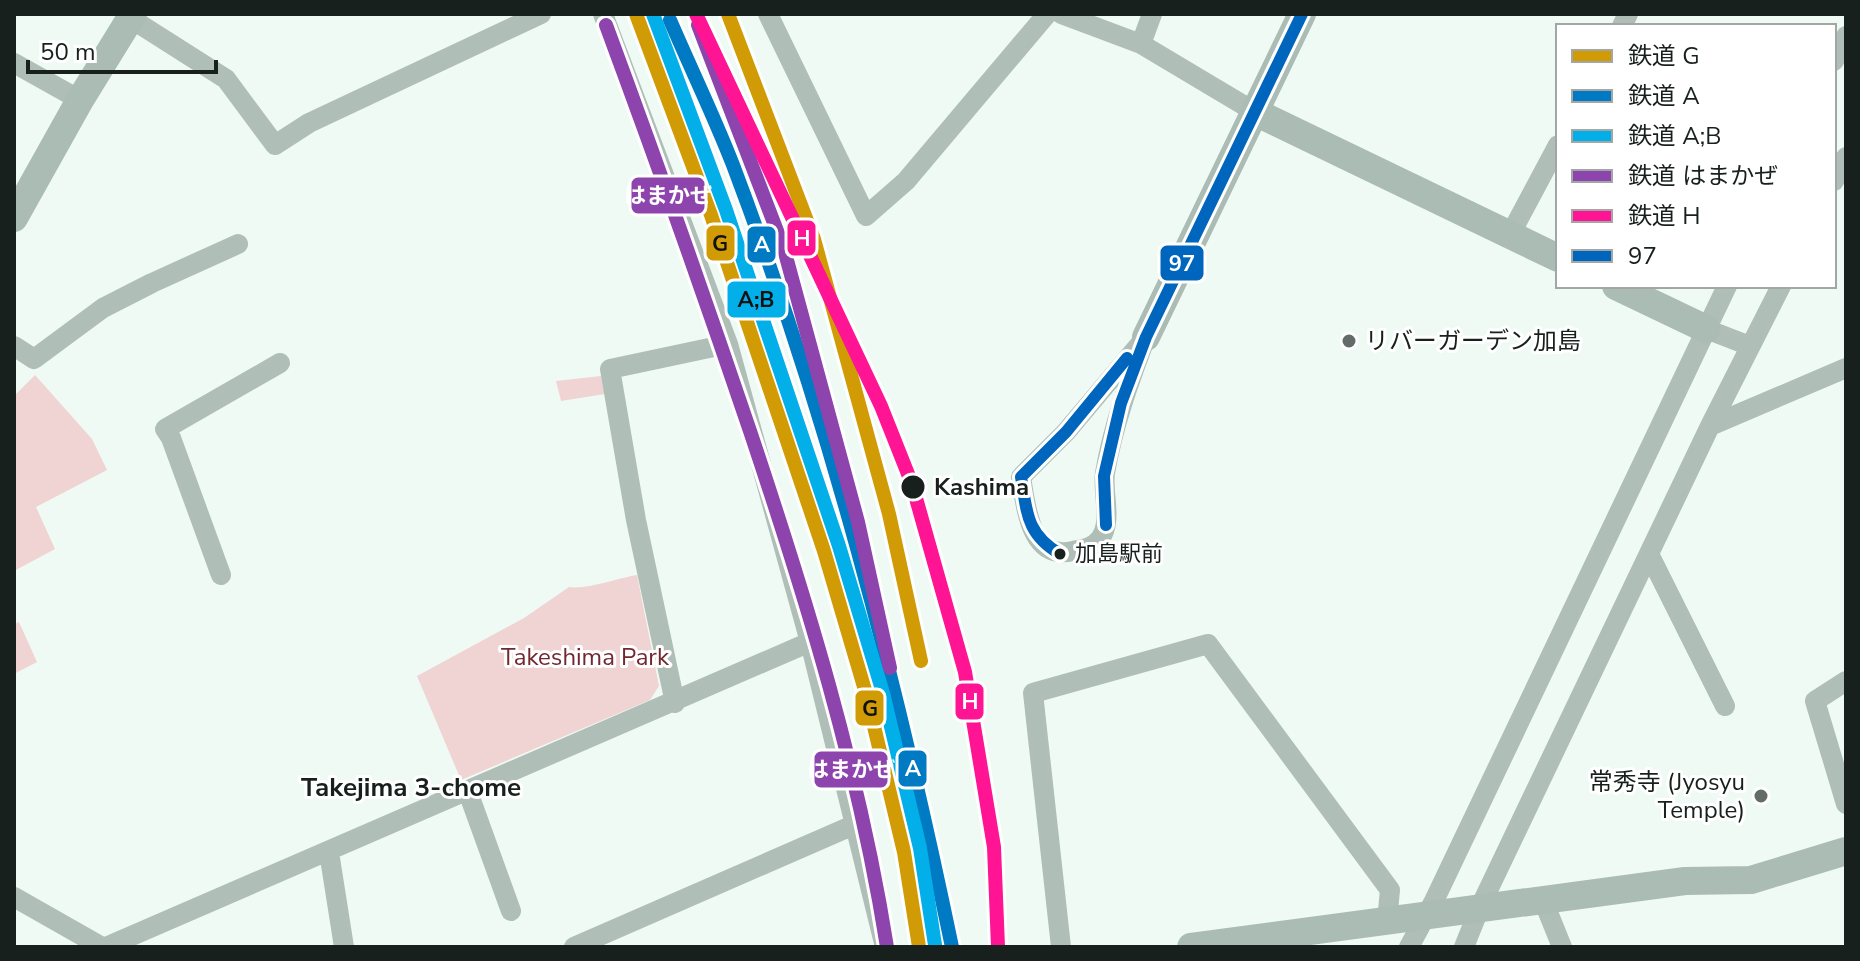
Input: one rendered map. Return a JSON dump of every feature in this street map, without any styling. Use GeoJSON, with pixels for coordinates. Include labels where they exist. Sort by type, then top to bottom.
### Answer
{"type":"FeatureCollection","features":[{"type":"Feature","properties":{"kind":"street"},"geometry":{"type":"LineString","coordinates":[[14,218],[80,100],[132,16],[226,79],[275,145],[309,123],[541,14]]}},
{"type":"Feature","properties":{"kind":"street"},"geometry":{"type":"LineString","coordinates":[[603,14],[728,344],[810,642],[885,947]]}},
{"type":"Feature","properties":{"kind":"street"},"geometry":{"type":"LineString","coordinates":[[768,14],[866,216],[906,181],[1047,14]]}},
{"type":"Feature","properties":{"kind":"street"},"geometry":{"type":"LineString","coordinates":[[1061,14],[1141,44],[1255,112],[1556,257]]}},
{"type":"Feature","properties":{"kind":"street"},"geometry":{"type":"LineString","coordinates":[[1141,44],[1152,14]]}},
{"type":"Feature","properties":{"kind":"street"},"geometry":{"type":"LineString","coordinates":[[1146,337],[1066,432],[1021,477],[1033,533],[1043,545],[1060,554],[1091,547],[1101,539],[1106,525],[1104,476],[1121,403],[1146,337],[1302,14]]}},
{"type":"Feature","properties":{"kind":"street"},"geometry":{"type":"LineString","coordinates":[[1836,57],[1846,36]]}},
{"type":"Feature","properties":{"kind":"street"},"geometry":{"type":"LineString","coordinates":[[14,63],[80,100]]}},
{"type":"Feature","properties":{"kind":"street"},"geometry":{"type":"LineString","coordinates":[[1510,235],[1556,149]]}},
{"type":"Feature","properties":{"kind":"street"},"geometry":{"type":"LineString","coordinates":[[1836,177],[1846,157]]}},
{"type":"Feature","properties":{"kind":"street"},"geometry":{"type":"LineString","coordinates":[[14,346],[34,359],[103,308],[238,244]]}},
{"type":"Feature","properties":{"kind":"street"},"geometry":{"type":"LineString","coordinates":[[1620,288],[1706,329],[1750,346]]}},
{"type":"Feature","properties":{"kind":"street"},"geometry":{"type":"LineString","coordinates":[[1409,947],[1434,901],[1726,288]]}},
{"type":"Feature","properties":{"kind":"street"},"geometry":{"type":"LineString","coordinates":[[1464,947],[1480,907],[1710,426],[1780,288]]}},
{"type":"Feature","properties":{"kind":"street"},"geometry":{"type":"LineString","coordinates":[[675,703],[636,520],[610,369],[728,344]]}},
{"type":"Feature","properties":{"kind":"street"},"geometry":{"type":"LineString","coordinates":[[221,575],[165,429],[280,363]]}},
{"type":"Feature","properties":{"kind":"street"},"geometry":{"type":"LineString","coordinates":[[1710,426],[1846,368]]}},
{"type":"Feature","properties":{"kind":"street"},"geometry":{"type":"LineString","coordinates":[[1649,554],[1725,706]]}},
{"type":"Feature","properties":{"kind":"street"},"geometry":{"type":"LineString","coordinates":[[14,897],[104,947],[675,703],[810,642]]}},
{"type":"Feature","properties":{"kind":"street"},"geometry":{"type":"LineString","coordinates":[[1061,947],[1033,693],[1208,644],[1390,890],[1387,921]]}},
{"type":"Feature","properties":{"kind":"street"},"geometry":{"type":"LineString","coordinates":[[1846,681],[1815,701],[1846,804]]}},
{"type":"Feature","properties":{"kind":"street"},"geometry":{"type":"LineString","coordinates":[[468,792],[511,911]]}},
{"type":"Feature","properties":{"kind":"street"},"geometry":{"type":"LineString","coordinates":[[574,947],[856,824]]}},
{"type":"Feature","properties":{"kind":"street"},"geometry":{"type":"LineString","coordinates":[[1191,947],[1685,881],[1751,880],[1846,851]]}},
{"type":"Feature","properties":{"kind":"street"},"geometry":{"type":"LineString","coordinates":[[329,852],[344,947]]}},
{"type":"Feature","properties":{"kind":"street"},"geometry":{"type":"LineString","coordinates":[[1543,900],[1562,947]]}},
{"type":"Feature","properties":{"kind":"green space"},"geometry":{"type":"Polygon","coordinates":[[[35,375],[92,439],[107,470],[36,507],[55,549],[14,571],[14,396],[35,375]]]}},
{"type":"Feature","properties":{"kind":"green space"},"geometry":{"type":"Polygon","coordinates":[[[601,376],[605,394],[561,401],[556,381],[601,376]]]}},
{"type":"Feature","properties":{"kind":"green space","name":"Takeshima Park"},"geometry":{"type":"Polygon","coordinates":[[[637,575],[659,686],[650,700],[461,780],[417,676],[524,618],[569,587],[637,575]]]}},
{"type":"Feature","properties":{"kind":"green space"},"geometry":{"type":"Polygon","coordinates":[[[19,622],[37,662],[14,674],[14,624],[19,622]]]}},
{"type":"Feature","properties":{"kind":"railway"},"geometry":{"type":"LineString","coordinates":[[722,249],[843,556],[932,883],[944,947]]}},
{"type":"Feature","properties":{"kind":"rail line","name":"G"},"geometry":{"type":"LineString","coordinates":[[636,14],[711,215],[824,551],[867,697],[904,852],[919,947]]}},
{"type":"Feature","properties":{"kind":"rail line","name":"A;B"},"geometry":{"type":"LineString","coordinates":[[653,14],[726,210],[839,546],[883,693],[920,848],[935,945]]}},
{"type":"Feature","properties":{"kind":"rail line","name":"H"},"geometry":{"type":"LineString","coordinates":[[696,14],[881,406],[912,484],[965,672],[994,847],[998,947]]}},
{"type":"Feature","properties":{"kind":"rail line","name":"G"},"geometry":{"type":"LineString","coordinates":[[728,14],[814,239],[889,514],[921,661]]}},
{"type":"Feature","properties":{"kind":"rail line","name":"A"},"geometry":{"type":"LineString","coordinates":[[670,20],[733,165],[768,260],[830,454],[884,650],[952,947]]}},
{"type":"Feature","properties":{"kind":"rail line","name":"はまかぜ"},"geometry":{"type":"LineString","coordinates":[[606,25],[733,380],[811,622],[862,816],[887,947]]}},
{"type":"Feature","properties":{"kind":"rail line","name":"はまかぜ"},"geometry":{"type":"LineString","coordinates":[[698,25],[784,249],[858,522],[890,668]]}},
{"type":"Feature","properties":{"kind":"transit line","name":"97"},"geometry":{"type":"LineString","coordinates":[[1106,525],[1104,476],[1121,403],[1146,337],[1302,14]]}},
{"type":"Feature","properties":{"kind":"transit line","name":"97"},"geometry":{"type":"LineString","coordinates":[[1060,554],[1034,530],[1021,477],[1066,432],[1127,358]]}},
{"type":"Feature","properties":{"kind":"place","name":"リバーガーデン加島"},"geometry":{"type":"Point","coordinates":[1349,341]}},
{"type":"Feature","properties":{"kind":"place","name":"Kashima"},"geometry":{"type":"Point","coordinates":[913,487]}},
{"type":"Feature","properties":{"kind":"place","name":"加島駅前"},"geometry":{"type":"Point","coordinates":[1060,554]}},
{"type":"Feature","properties":{"kind":"place","name":"常秀寺 (Jyosyu Temple)"},"geometry":{"type":"Point","coordinates":[1761,796]}},
{"type":"Feature","properties":{"kind":"district","name":"Takejima 3-chome"},"geometry":{"type":"Point","coordinates":[411,787]}}]}
